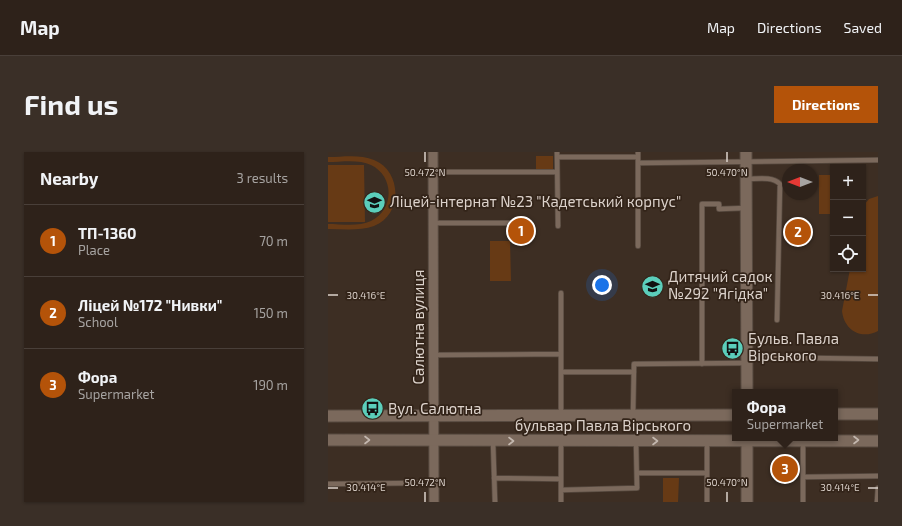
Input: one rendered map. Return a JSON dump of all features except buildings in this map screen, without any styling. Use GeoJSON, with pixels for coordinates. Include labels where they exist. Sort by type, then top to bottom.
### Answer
{"type":"FeatureCollection","features":[{"type":"Feature","properties":{"kind":"street","name":"Салютна вулиця"},"geometry":{"type":"LineString","coordinates":[[433,152],[434,502]]}},
{"type":"Feature","properties":{"kind":"street"},"geometry":{"type":"LineString","coordinates":[[746,157],[747,389]]}},
{"type":"Feature","properties":{"kind":"street","name":"бульвар Павла Вірського"},"geometry":{"type":"LineString","coordinates":[[328,416],[561,414],[732,415]]}},
{"type":"Feature","properties":{"kind":"street"},"geometry":{"type":"LineString","coordinates":[[838,414],[878,414]]}},
{"type":"Feature","properties":{"kind":"street","name":"бульвар Павла Вірського"},"geometry":{"type":"LineString","coordinates":[[328,440],[636,441],[732,439]]}},
{"type":"Feature","properties":{"kind":"street","name":"бульвар Павла Вірського"},"geometry":{"type":"LineString","coordinates":[[838,440],[878,441]]}},
{"type":"Feature","properties":{"kind":"street"},"geometry":{"type":"LineString","coordinates":[[747,441],[747,502]]}},
{"type":"Feature","properties":{"kind":"lane"},"geometry":{"type":"LineString","coordinates":[[558,226],[557,155],[638,154],[638,246]]}},
{"type":"Feature","properties":{"kind":"lane"},"geometry":{"type":"LineString","coordinates":[[638,163],[746,157],[878,160]]}},
{"type":"Feature","properties":{"kind":"lane"},"geometry":{"type":"LineString","coordinates":[[433,172],[558,172]]}},
{"type":"Feature","properties":{"kind":"lane"},"geometry":{"type":"LineString","coordinates":[[746,179],[771,179],[776,180],[780,184],[777,320]]}},
{"type":"Feature","properties":{"kind":"lane"},"geometry":{"type":"LineString","coordinates":[[702,364],[702,204],[719,204],[719,209],[746,208]]}},
{"type":"Feature","properties":{"kind":"lane"},"geometry":{"type":"LineString","coordinates":[[433,223],[526,223]]}},
{"type":"Feature","properties":{"kind":"lane"},"geometry":{"type":"LineString","coordinates":[[561,293],[561,414]]}},
{"type":"Feature","properties":{"kind":"lane"},"geometry":{"type":"LineString","coordinates":[[434,355],[561,354]]}},
{"type":"Feature","properties":{"kind":"lane"},"geometry":{"type":"LineString","coordinates":[[633,415],[634,364],[702,364],[746,360],[878,359]]}},
{"type":"Feature","properties":{"kind":"lane"},"geometry":{"type":"LineString","coordinates":[[561,372],[634,372]]}},
{"type":"Feature","properties":{"kind":"lane"},"geometry":{"type":"LineString","coordinates":[[707,440],[707,502]]}},
{"type":"Feature","properties":{"kind":"lane"},"geometry":{"type":"LineString","coordinates":[[493,441],[495,502]]}},
{"type":"Feature","properties":{"kind":"lane"},"geometry":{"type":"LineString","coordinates":[[561,441],[561,502]]}},
{"type":"Feature","properties":{"kind":"lane"},"geometry":{"type":"LineString","coordinates":[[561,490],[637,488],[636,441]]}},
{"type":"Feature","properties":{"kind":"lane"},"geometry":{"type":"LineString","coordinates":[[803,441],[803,502]]}},
{"type":"Feature","properties":{"kind":"lane"},"geometry":{"type":"LineString","coordinates":[[636,473],[707,473]]}},
{"type":"Feature","properties":{"kind":"lane"},"geometry":{"type":"LineString","coordinates":[[803,477],[878,476]]}},
{"type":"Feature","properties":{"kind":"lane"},"geometry":{"type":"LineString","coordinates":[[494,478],[561,479]]}},
{"type":"Feature","properties":{"kind":"lane"},"geometry":{"type":"LineString","coordinates":[[328,484],[417,483]]}},
{"type":"Feature","properties":{"kind":"lane"},"geometry":{"type":"LineString","coordinates":[[877,502],[878,488]]}},
{"type":"Feature","properties":{"kind":"shaded area"},"geometry":{"type":"Polygon","coordinates":[[[351,156],[369,158],[383,166],[390,173],[394,183],[394,203],[390,213],[383,220],[374,226],[363,229],[328,229],[328,224],[356,225],[371,221],[379,216],[384,209],[388,201],[389,193],[384,177],[379,170],[371,165],[356,161],[328,162],[328,157],[351,156]]]}},
{"type":"Feature","properties":{"kind":"shaded area"},"geometry":{"type":"Polygon","coordinates":[[[536,156],[553,156],[553,169],[536,169],[536,156]]]}},
{"type":"Feature","properties":{"kind":"shaded area"},"geometry":{"type":"Polygon","coordinates":[[[328,165],[364,165],[365,222],[328,222],[328,165]]]}},
{"type":"Feature","properties":{"kind":"shaded area"},"geometry":{"type":"Polygon","coordinates":[[[819,175],[830,175],[830,214],[819,214],[819,175]]]}},
{"type":"Feature","properties":{"kind":"shaded area"},"geometry":{"type":"Polygon","coordinates":[[[878,196],[878,331],[872,334],[860,334],[854,332],[846,323],[843,318],[842,311],[849,272],[866,272],[866,202],[869,199],[878,196]]]}},
{"type":"Feature","properties":{"kind":"shaded area"},"geometry":{"type":"Polygon","coordinates":[[[490,241],[510,241],[511,281],[490,281],[490,241]]]}},
{"type":"Feature","properties":{"kind":"shaded area"},"geometry":{"type":"Polygon","coordinates":[[[663,478],[679,478],[678,502],[663,502],[663,478]]]}},
{"type":"Feature","properties":{"kind":"place","name":"Ліцей-інтернат №23 \"Кадетський корпус\""},"geometry":{"type":"Point","coordinates":[374,202]}},
{"type":"Feature","properties":{"kind":"place","name":"ТП-1360"},"geometry":{"type":"Point","coordinates":[521,231]}},
{"type":"Feature","properties":{"kind":"place","name":"Ліцей №172 \"Нивки\""},"geometry":{"type":"Point","coordinates":[798,232]}},
{"type":"Feature","properties":{"kind":"place","name":"Дитячий садок №292 \"Ягідка\""},"geometry":{"type":"Point","coordinates":[652,286]}},
{"type":"Feature","properties":{"kind":"place","name":"Бульв. Павла Вірського"},"geometry":{"type":"Point","coordinates":[732,348]}},
{"type":"Feature","properties":{"kind":"place","name":"Вул. Салютна"},"geometry":{"type":"Point","coordinates":[372,409]}},
{"type":"Feature","properties":{"kind":"place","name":"Фора"},"geometry":{"type":"Point","coordinates":[785,469]}}]}
